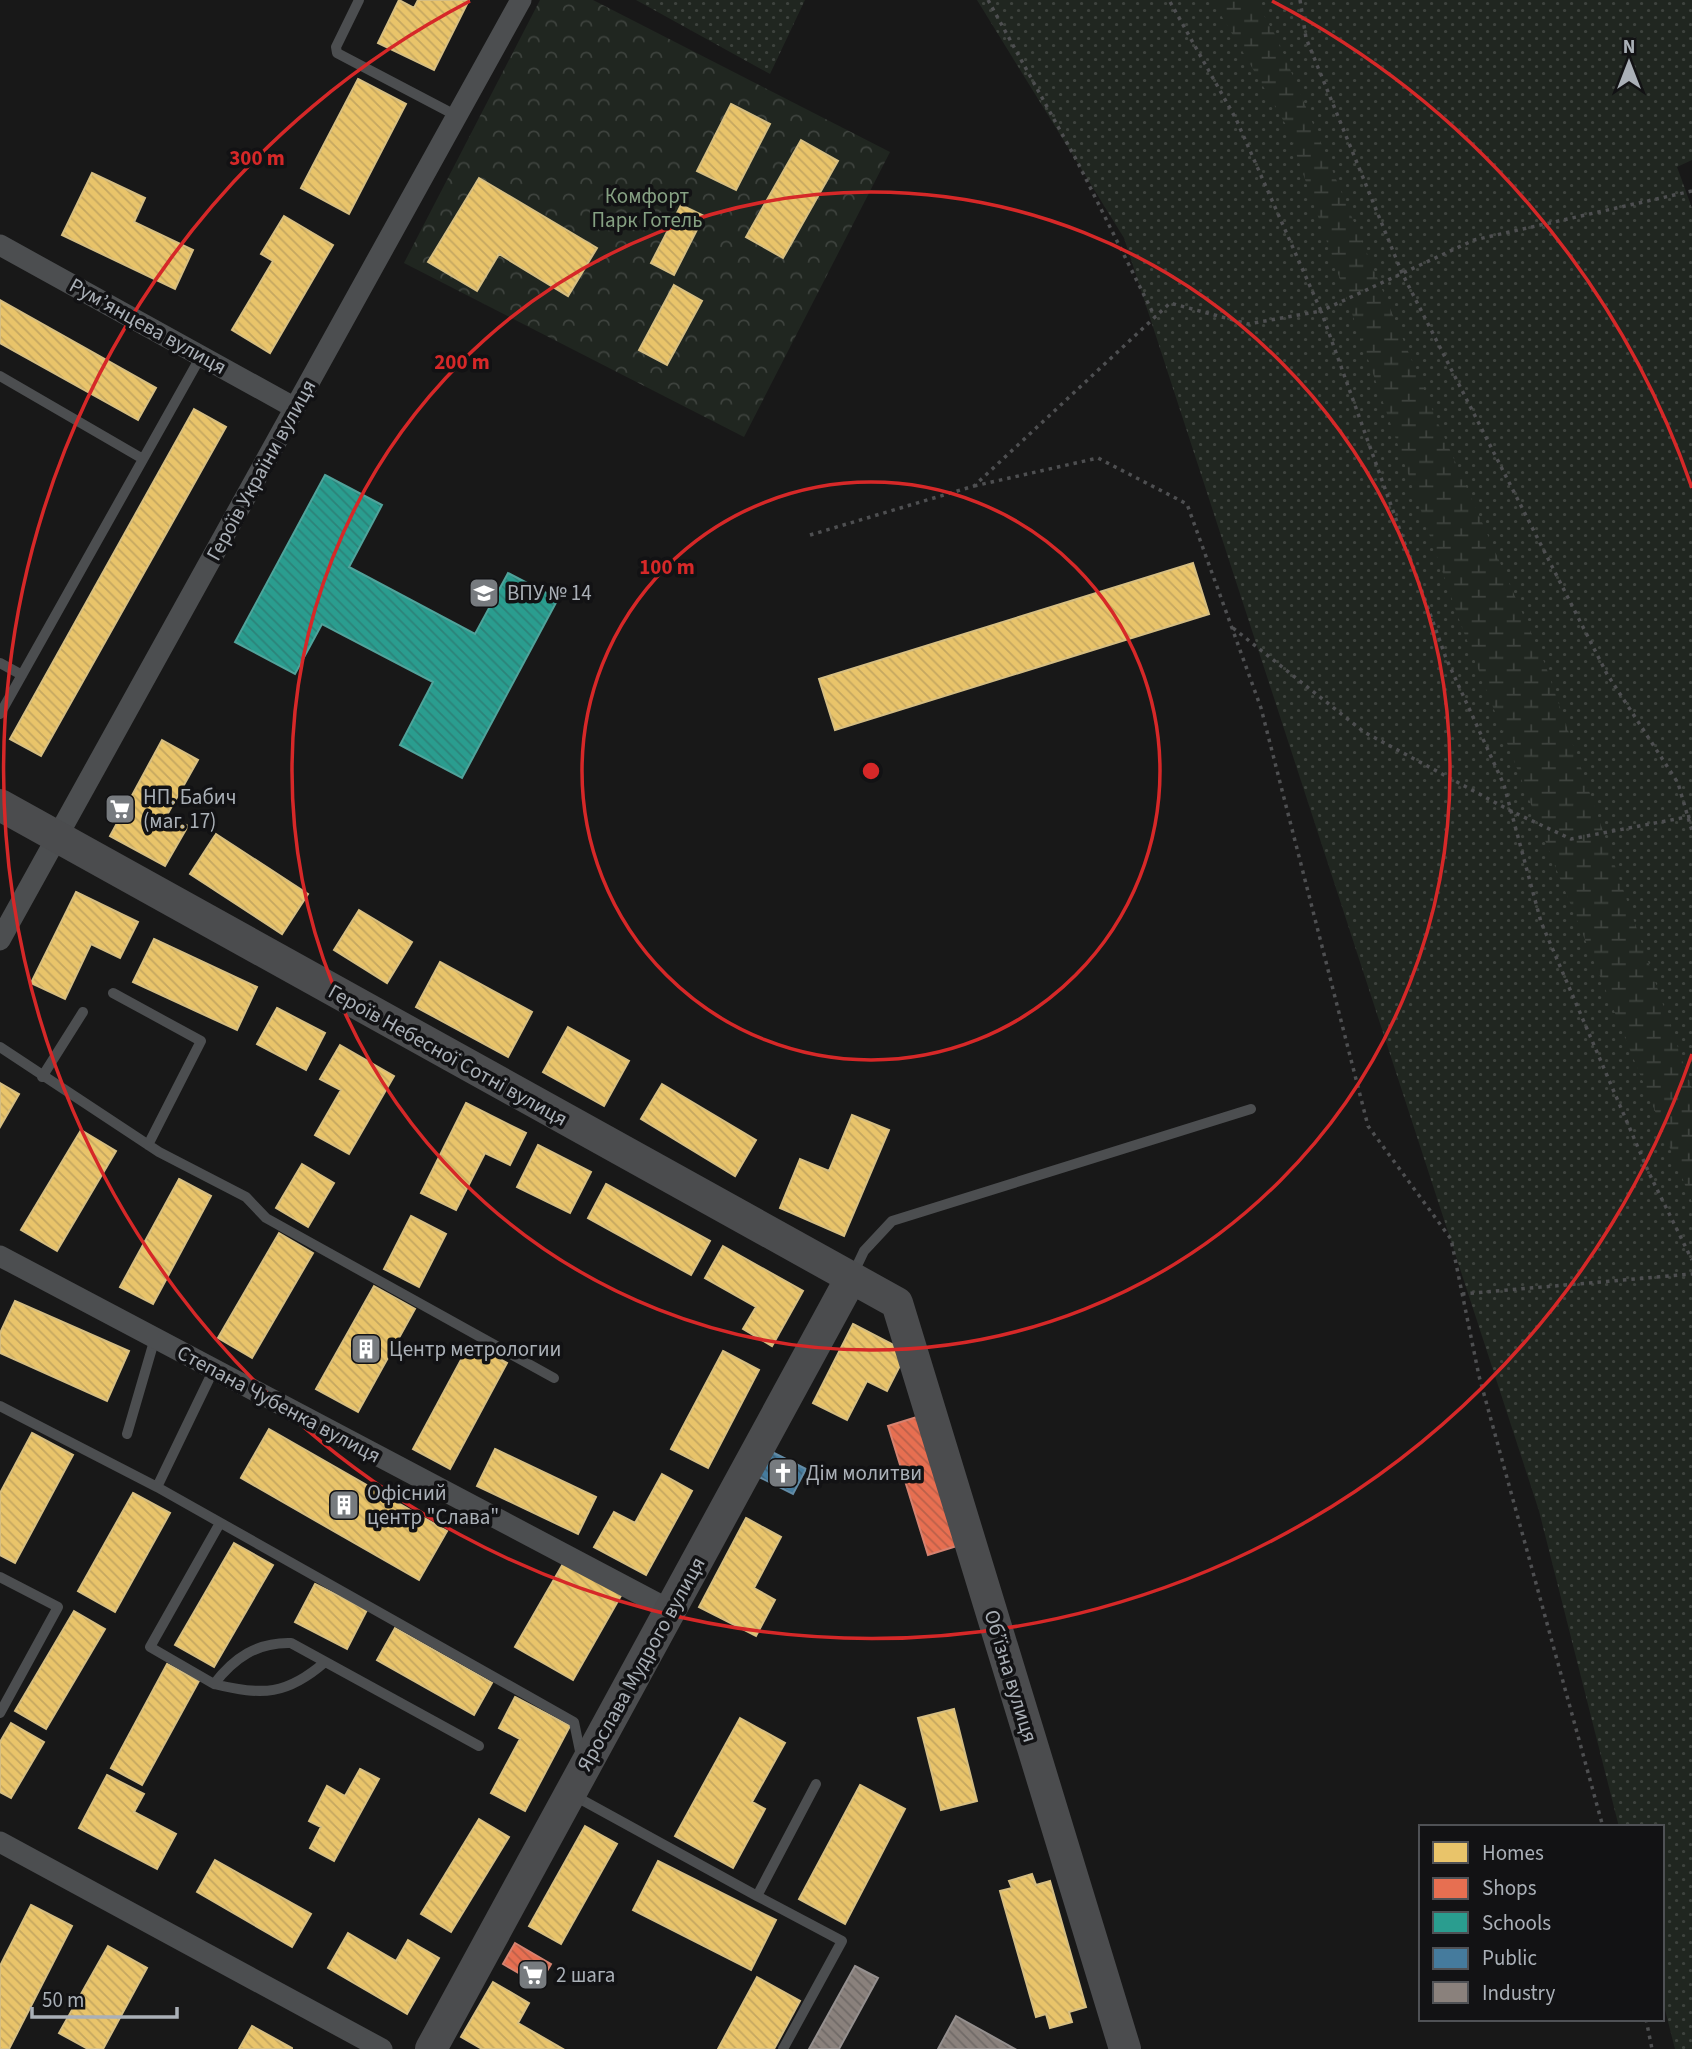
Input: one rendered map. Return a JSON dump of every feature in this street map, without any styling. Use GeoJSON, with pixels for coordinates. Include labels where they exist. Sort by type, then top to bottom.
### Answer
{"type":"FeatureCollection","features":[{"type":"Feature","properties":{"kind":"street","name":"Героїв України вулиця"},"geometry":{"type":"LineString","coordinates":[[0,940],[521,0]]}},
{"type":"Feature","properties":{"kind":"street","name":"Рум’янцева вулиця"},"geometry":{"type":"LineString","coordinates":[[0,244],[295,408]]}},
{"type":"Feature","properties":{"kind":"street","name":"Героїв Небесної Сотні вулиця"},"geometry":{"type":"LineString","coordinates":[[0,804],[850,1280],[897,1303]]}},
{"type":"Feature","properties":{"kind":"street","name":"Степана Чубенка вулиця"},"geometry":{"type":"LineString","coordinates":[[0,1256],[670,1610]]}},
{"type":"Feature","properties":{"kind":"street","name":"Ярослава Мудрого вулиця"},"geometry":{"type":"LineString","coordinates":[[431,2049],[850,1280]]}},
{"type":"Feature","properties":{"kind":"street","name":"Об’їзна вулиця"},"geometry":{"type":"LineString","coordinates":[[897,1303],[1125,2049]]}},
{"type":"Feature","properties":{"kind":"street"},"geometry":{"type":"LineString","coordinates":[[0,1842],[382,2049]]}},
{"type":"Feature","properties":{"kind":"lane"},"geometry":{"type":"LineString","coordinates":[[359,0],[336,47],[337,53],[457,116]]}},
{"type":"Feature","properties":{"kind":"lane"},"geometry":{"type":"LineString","coordinates":[[0,714],[201,356]]}},
{"type":"Feature","properties":{"kind":"lane"},"geometry":{"type":"LineString","coordinates":[[0,376],[143,459]]}},
{"type":"Feature","properties":{"kind":"lane"},"geometry":{"type":"LineString","coordinates":[[0,663],[22,675]]}},
{"type":"Feature","properties":{"kind":"lane"},"geometry":{"type":"LineString","coordinates":[[113,993],[201,1041],[148,1145]]}},
{"type":"Feature","properties":{"kind":"lane"},"geometry":{"type":"LineString","coordinates":[[42,1077],[83,1012]]}},
{"type":"Feature","properties":{"kind":"lane"},"geometry":{"type":"LineString","coordinates":[[0,1047],[148,1145],[246,1197],[266,1218],[554,1378]]}},
{"type":"Feature","properties":{"kind":"lane"},"geometry":{"type":"LineString","coordinates":[[850,1280],[864,1251],[892,1221],[1251,1109]]}},
{"type":"Feature","properties":{"kind":"lane"},"geometry":{"type":"LineString","coordinates":[[127,1434],[155,1338]]}},
{"type":"Feature","properties":{"kind":"lane"},"geometry":{"type":"LineString","coordinates":[[157,1487],[214,1369]]}},
{"type":"Feature","properties":{"kind":"lane"},"geometry":{"type":"LineString","coordinates":[[0,1406],[157,1487],[574,1722],[577,1781],[757,1895],[842,1941],[783,2049]]}},
{"type":"Feature","properties":{"kind":"lane"},"geometry":{"type":"LineString","coordinates":[[220,1522],[150,1647],[214,1684],[256,1692],[284,1689],[302,1682],[326,1662]]}},
{"type":"Feature","properties":{"kind":"lane"},"geometry":{"type":"LineString","coordinates":[[0,1577],[58,1607],[0,1713]]}},
{"type":"Feature","properties":{"kind":"lane"},"geometry":{"type":"LineString","coordinates":[[214,1684],[250,1650],[271,1643],[291,1643],[479,1746]]}},
{"type":"Feature","properties":{"kind":"lane"},"geometry":{"type":"LineString","coordinates":[[757,1895],[816,1784]]}},
{"type":"Feature","properties":{"kind":"path"},"geometry":{"type":"LineString","coordinates":[[988,0],[1077,161],[1155,317]]}},
{"type":"Feature","properties":{"kind":"path"},"geometry":{"type":"LineString","coordinates":[[1169,0],[1236,119],[1321,311],[1446,658],[1504,785],[1541,922],[1649,1173],[1692,1260]]}},
{"type":"Feature","properties":{"kind":"path"},"geometry":{"type":"LineString","coordinates":[[1300,0],[1306,38],[1402,273],[1606,674],[1678,783],[1692,831]]}},
{"type":"Feature","properties":{"kind":"path"},"geometry":{"type":"LineString","coordinates":[[974,486],[1170,303],[1248,324],[1321,311],[1474,240],[1692,191]]}},
{"type":"Feature","properties":{"kind":"path"},"geometry":{"type":"LineString","coordinates":[[810,535],[974,486],[1098,458],[1187,504],[1261,708],[1368,1126],[1451,1239],[1479,1376],[1601,1825]]}},
{"type":"Feature","properties":{"kind":"path"},"geometry":{"type":"LineString","coordinates":[[1231,627],[1364,732],[1511,811],[1571,839],[1690,817]]}},
{"type":"Feature","properties":{"kind":"path"},"geometry":{"type":"LineString","coordinates":[[1462,1294],[1692,1274]]}},
{"type":"Feature","properties":{"kind":"path"},"geometry":{"type":"LineString","coordinates":[[1646,2021],[1652,2049]]}},
{"type":"Feature","properties":{"kind":"green space","name":"Комфорт Парк Готель"},"geometry":{"type":"Polygon","coordinates":[[[540,0],[593,0],[890,152],[744,437],[404,263],[540,0]]]}},
{"type":"Feature","properties":{"kind":"green space"},"geometry":{"type":"Polygon","coordinates":[[[636,0],[805,0],[770,74],[636,0]]]}},
{"type":"Feature","properties":{"kind":"green space"},"geometry":{"type":"Polygon","coordinates":[[[977,0],[1692,0],[1692,160],[1677,167],[1692,208],[1692,2049],[1675,2049],[1664,2006],[1664,1825],[1618,1825],[1539,1511],[1124,238],[977,0]]]}},
{"type":"Feature","properties":{"kind":"green space"},"geometry":{"type":"Polygon","coordinates":[[[1212,0],[1255,0],[1277,38],[1438,423],[1545,664],[1692,1088],[1692,1202],[1557,871],[1461,625],[1286,125],[1212,0]]]}},
{"type":"Feature","properties":{"kind":"building: Homes"},"geometry":{"type":"Polygon","coordinates":[[[399,0],[414,8],[418,0],[469,0],[434,70],[378,43],[399,0]]]}},
{"type":"Feature","properties":{"kind":"building: Homes"},"geometry":{"type":"Polygon","coordinates":[[[358,79],[406,104],[349,214],[301,188],[358,79]]]}},
{"type":"Feature","properties":{"kind":"building: Homes"},"geometry":{"type":"Polygon","coordinates":[[[731,104],[770,124],[736,190],[697,171],[731,104]]]}},
{"type":"Feature","properties":{"kind":"building: Homes"},"geometry":{"type":"Polygon","coordinates":[[[801,140],[838,161],[783,258],[746,237],[801,140]]]}},
{"type":"Feature","properties":{"kind":"building: Homes"},"geometry":{"type":"Polygon","coordinates":[[[92,173],[145,198],[134,222],[193,250],[175,289],[62,235],[92,173]]]}},
{"type":"Feature","properties":{"kind":"building: Homes"},"geometry":{"type":"Polygon","coordinates":[[[479,178],[597,248],[568,296],[499,254],[477,291],[428,262],[479,178]]]}},
{"type":"Feature","properties":{"kind":"building: Homes"},"geometry":{"type":"Polygon","coordinates":[[[681,205],[704,216],[674,275],[651,263],[681,205]]]}},
{"type":"Feature","properties":{"kind":"building: Homes"},"geometry":{"type":"Polygon","coordinates":[[[284,216],[333,245],[270,353],[232,330],[273,261],[261,254],[284,216]]]}},
{"type":"Feature","properties":{"kind":"building: Homes"},"geometry":{"type":"Polygon","coordinates":[[[674,285],[702,301],[667,365],[639,350],[674,285]]]}},
{"type":"Feature","properties":{"kind":"building: Homes"},"geometry":{"type":"Polygon","coordinates":[[[0,300],[156,388],[138,420],[0,343],[0,300]]]}},
{"type":"Feature","properties":{"kind":"building: Homes"},"geometry":{"type":"Polygon","coordinates":[[[194,409],[226,427],[41,756],[10,739],[194,409]]]}},
{"type":"Feature","properties":{"kind":"building: Homes"},"geometry":{"type":"Polygon","coordinates":[[[1193,563],[1209,614],[835,730],[819,679],[1193,563]]]}},
{"type":"Feature","properties":{"kind":"building: Homes"},"geometry":{"type":"Polygon","coordinates":[[[162,740],[198,760],[167,815],[188,826],[165,866],[110,836],[162,740]]]}},
{"type":"Feature","properties":{"kind":"building: Homes"},"geometry":{"type":"Polygon","coordinates":[[[216,834],[308,894],[282,934],[190,874],[216,834]]]}},
{"type":"Feature","properties":{"kind":"building: Homes"},"geometry":{"type":"Polygon","coordinates":[[[76,892],[138,922],[120,958],[91,944],[65,999],[31,983],[76,892]]]}},
{"type":"Feature","properties":{"kind":"building: Homes"},"geometry":{"type":"Polygon","coordinates":[[[359,910],[412,942],[387,983],[334,950],[359,910]]]}},
{"type":"Feature","properties":{"kind":"building: Homes"},"geometry":{"type":"Polygon","coordinates":[[[154,939],[257,987],[237,1030],[133,982],[154,939]]]}},
{"type":"Feature","properties":{"kind":"building: Homes"},"geometry":{"type":"Polygon","coordinates":[[[440,962],[532,1012],[508,1057],[416,1007],[440,962]]]}},
{"type":"Feature","properties":{"kind":"building: Homes"},"geometry":{"type":"Polygon","coordinates":[[[277,1008],[325,1033],[306,1070],[257,1044],[277,1008]]]}},
{"type":"Feature","properties":{"kind":"building: Homes"},"geometry":{"type":"Polygon","coordinates":[[[568,1027],[629,1061],[604,1106],[543,1072],[568,1027]]]}},
{"type":"Feature","properties":{"kind":"building: Homes"},"geometry":{"type":"Polygon","coordinates":[[[340,1045],[394,1076],[349,1154],[315,1135],[341,1090],[320,1079],[340,1045]]]}},
{"type":"Feature","properties":{"kind":"building: Homes"},"geometry":{"type":"Polygon","coordinates":[[[0,1083],[19,1094],[0,1127],[0,1083]]]}},
{"type":"Feature","properties":{"kind":"building: Homes"},"geometry":{"type":"Polygon","coordinates":[[[662,1084],[756,1140],[735,1176],[641,1119],[662,1084]]]}},
{"type":"Feature","properties":{"kind":"building: Homes"},"geometry":{"type":"Polygon","coordinates":[[[466,1103],[526,1133],[510,1165],[485,1153],[456,1210],[421,1193],[466,1103]]]}},
{"type":"Feature","properties":{"kind":"building: Homes"},"geometry":{"type":"Polygon","coordinates":[[[852,1115],[889,1130],[844,1236],[780,1208],[800,1159],[829,1171],[852,1115]]]}},
{"type":"Feature","properties":{"kind":"building: Homes"},"geometry":{"type":"Polygon","coordinates":[[[81,1130],[116,1151],[57,1251],[21,1230],[81,1130]]]}},
{"type":"Feature","properties":{"kind":"building: Homes"},"geometry":{"type":"Polygon","coordinates":[[[538,1145],[591,1172],[570,1213],[517,1187],[538,1145]]]}},
{"type":"Feature","properties":{"kind":"building: Homes"},"geometry":{"type":"Polygon","coordinates":[[[302,1164],[334,1183],[308,1227],[276,1208],[302,1164]]]}},
{"type":"Feature","properties":{"kind":"building: Homes"},"geometry":{"type":"Polygon","coordinates":[[[179,1179],[211,1196],[153,1304],[120,1287],[179,1179]]]}},
{"type":"Feature","properties":{"kind":"building: Homes"},"geometry":{"type":"Polygon","coordinates":[[[606,1184],[710,1241],[691,1275],[588,1218],[606,1184]]]}},
{"type":"Feature","properties":{"kind":"building: Homes"},"geometry":{"type":"Polygon","coordinates":[[[411,1216],[446,1234],[419,1287],[384,1269],[411,1216]]]}},
{"type":"Feature","properties":{"kind":"building: Homes"},"geometry":{"type":"Polygon","coordinates":[[[279,1233],[313,1253],[252,1358],[218,1338],[279,1233]]]}},
{"type":"Feature","properties":{"kind":"building: Homes"},"geometry":{"type":"Polygon","coordinates":[[[723,1246],[803,1291],[772,1346],[743,1329],[756,1307],[705,1278],[723,1246]]]}},
{"type":"Feature","properties":{"kind":"building: Homes","name":"Центр метрологии"},"geometry":{"type":"Polygon","coordinates":[[[374,1286],[415,1309],[358,1412],[316,1389],[374,1286]]]}},
{"type":"Feature","properties":{"kind":"building: Homes"},"geometry":{"type":"Polygon","coordinates":[[[15,1301],[129,1351],[107,1401],[0,1353],[0,1333],[15,1301]]]}},
{"type":"Feature","properties":{"kind":"building: Homes"},"geometry":{"type":"Polygon","coordinates":[[[853,1324],[907,1352],[887,1391],[867,1381],[847,1420],[813,1403],[853,1324]]]}},
{"type":"Feature","properties":{"kind":"building: Homes"},"geometry":{"type":"Polygon","coordinates":[[[470,1343],[507,1363],[450,1469],[413,1449],[470,1343]]]}},
{"type":"Feature","properties":{"kind":"building: Homes"},"geometry":{"type":"Polygon","coordinates":[[[723,1351],[759,1370],[708,1468],[671,1449],[723,1351]]]}},
{"type":"Feature","properties":{"kind":"building: Homes","name":"Офісний центр \"Слава\""},"geometry":{"type":"Polygon","coordinates":[[[269,1429],[447,1531],[419,1580],[241,1478],[269,1429]]]}},
{"type":"Feature","properties":{"kind":"building: Homes"},"geometry":{"type":"Polygon","coordinates":[[[32,1433],[73,1455],[15,1563],[0,1555],[0,1493],[32,1433]]]}},
{"type":"Feature","properties":{"kind":"building: Homes"},"geometry":{"type":"Polygon","coordinates":[[[495,1449],[596,1497],[578,1534],[477,1486],[495,1449]]]}},
{"type":"Feature","properties":{"kind":"building: Homes"},"geometry":{"type":"Polygon","coordinates":[[[662,1474],[692,1491],[646,1575],[594,1547],[614,1512],[635,1523],[662,1474]]]}},
{"type":"Feature","properties":{"kind":"building: Homes"},"geometry":{"type":"Polygon","coordinates":[[[133,1493],[170,1513],[115,1612],[78,1591],[133,1493]]]}},
{"type":"Feature","properties":{"kind":"building: Homes"},"geometry":{"type":"Polygon","coordinates":[[[746,1518],[781,1537],[754,1588],[775,1600],[756,1636],[699,1607],[746,1518]]]}},
{"type":"Feature","properties":{"kind":"building: Homes"},"geometry":{"type":"Polygon","coordinates":[[[234,1543],[273,1565],[214,1667],[175,1645],[234,1543]]]}},
{"type":"Feature","properties":{"kind":"building: Homes"},"geometry":{"type":"Polygon","coordinates":[[[564,1562],[622,1594],[573,1680],[515,1647],[564,1562]]]}},
{"type":"Feature","properties":{"kind":"building: Homes"},"geometry":{"type":"Polygon","coordinates":[[[315,1584],[367,1610],[347,1649],[295,1622],[315,1584]]]}},
{"type":"Feature","properties":{"kind":"building: Homes"},"geometry":{"type":"Polygon","coordinates":[[[74,1611],[105,1629],[46,1729],[15,1711],[74,1611]]]}},
{"type":"Feature","properties":{"kind":"building: Homes"},"geometry":{"type":"Polygon","coordinates":[[[395,1628],[492,1683],[474,1715],[377,1660],[395,1628]]]}},
{"type":"Feature","properties":{"kind":"building: Homes"},"geometry":{"type":"Polygon","coordinates":[[[167,1664],[199,1681],[142,1785],[111,1768],[167,1664]]]}},
{"type":"Feature","properties":{"kind":"building: Homes"},"geometry":{"type":"Polygon","coordinates":[[[515,1697],[570,1726],[525,1811],[491,1793],[520,1739],[499,1728],[515,1697]]]}},
{"type":"Feature","properties":{"kind":"building: Homes"},"geometry":{"type":"Polygon","coordinates":[[[954,1709],[977,1801],[941,1810],[918,1718],[954,1709]]]}},
{"type":"Feature","properties":{"kind":"building: Homes"},"geometry":{"type":"Polygon","coordinates":[[[740,1718],[785,1743],[752,1802],[765,1809],[733,1868],[675,1836],[740,1718]]]}},
{"type":"Feature","properties":{"kind":"building: Homes"},"geometry":{"type":"Polygon","coordinates":[[[11,1723],[44,1742],[11,1798],[0,1792],[0,1742],[11,1723]]]}},
{"type":"Feature","properties":{"kind":"building: Homes"},"geometry":{"type":"Polygon","coordinates":[[[360,1769],[379,1779],[334,1861],[310,1848],[321,1827],[309,1821],[327,1786],[345,1796],[360,1769]]]}},
{"type":"Feature","properties":{"kind":"building: Homes"},"geometry":{"type":"Polygon","coordinates":[[[107,1775],[144,1794],[134,1812],[176,1834],[157,1869],[79,1828],[107,1775]]]}},
{"type":"Feature","properties":{"kind":"building: Homes"},"geometry":{"type":"Polygon","coordinates":[[[860,1785],[905,1809],[845,1924],[799,1899],[860,1785]]]}},
{"type":"Feature","properties":{"kind":"building: Homes"},"geometry":{"type":"Polygon","coordinates":[[[479,1819],[509,1837],[451,1932],[421,1914],[479,1819]]]}},
{"type":"Feature","properties":{"kind":"building: Homes"},"geometry":{"type":"Polygon","coordinates":[[[585,1826],[617,1844],[561,1944],[529,1926],[585,1826]]]}},
{"type":"Feature","properties":{"kind":"building: Homes"},"geometry":{"type":"Polygon","coordinates":[[[215,1860],[311,1914],[292,1947],[197,1892],[215,1860]]]}},
{"type":"Feature","properties":{"kind":"building: Homes"},"geometry":{"type":"Polygon","coordinates":[[[658,1861],[776,1920],[751,1970],[633,1910],[658,1861]]]}},
{"type":"Feature","properties":{"kind":"building: Homes"},"geometry":{"type":"Polygon","coordinates":[[[1032,1874],[1036,1885],[1050,1881],[1086,2007],[1069,2012],[1072,2022],[1050,2028],[1046,2014],[1036,2017],[1000,1891],[1012,1888],[1009,1881],[1032,1874]]]}},
{"type":"Feature","properties":{"kind":"building: Homes"},"geometry":{"type":"Polygon","coordinates":[[[31,1905],[72,1926],[9,2049],[0,2049],[0,1966],[31,1905]]]}},
{"type":"Feature","properties":{"kind":"building: Homes"},"geometry":{"type":"Polygon","coordinates":[[[348,1933],[396,1961],[408,1940],[439,1958],[407,2014],[328,1968],[348,1933]]]}},
{"type":"Feature","properties":{"kind":"building: Homes"},"geometry":{"type":"Polygon","coordinates":[[[108,1946],[147,1968],[103,2049],[88,2049],[59,2033],[108,1946]]]}},
{"type":"Feature","properties":{"kind":"building: Homes"},"geometry":{"type":"Polygon","coordinates":[[[757,1977],[800,2001],[774,2049],[718,2049],[757,1977]]]}},
{"type":"Feature","properties":{"kind":"building: Homes"},"geometry":{"type":"Polygon","coordinates":[[[493,1982],[529,2003],[518,2023],[563,2049],[482,2049],[461,2037],[493,1982]]]}},
{"type":"Feature","properties":{"kind":"building: Homes"},"geometry":{"type":"Polygon","coordinates":[[[252,2026],[292,2048],[292,2049],[239,2049],[252,2026]]]}},
{"type":"Feature","properties":{"kind":"building: Shops"},"geometry":{"type":"Polygon","coordinates":[[[920,1416],[960,1545],[928,1555],[888,1426],[920,1416]]]}},
{"type":"Feature","properties":{"kind":"building: Shops","name":"2 шага"},"geometry":{"type":"Polygon","coordinates":[[[515,1943],[551,1964],[539,1985],[503,1964],[515,1943]]]}},
{"type":"Feature","properties":{"kind":"building: Schools"},"geometry":{"type":"Polygon","coordinates":[[[325,475],[382,505],[349,567],[475,634],[508,573],[558,599],[462,778],[400,745],[433,682],[322,624],[295,674],[235,642],[325,475]]]}},
{"type":"Feature","properties":{"kind":"building: Public","name":"Дім молитви"},"geometry":{"type":"Polygon","coordinates":[[[772,1452],[806,1469],[793,1494],[759,1477],[772,1452]]]}},
{"type":"Feature","properties":{"kind":"building: Industry"},"geometry":{"type":"Polygon","coordinates":[[[855,1966],[878,1978],[839,2049],[809,2049],[855,1966]]]}},
{"type":"Feature","properties":{"kind":"building: Industry"},"geometry":{"type":"Polygon","coordinates":[[[956,2016],[1015,2049],[938,2049],[956,2016]]]}},
{"type":"Feature","properties":{"kind":"place","name":"ВПУ № 14"},"geometry":{"type":"Point","coordinates":[484,593]}},
{"type":"Feature","properties":{"kind":"place","name":"НП. Бабич (маг. 17)"},"geometry":{"type":"Point","coordinates":[120,809]}},
{"type":"Feature","properties":{"kind":"place","name":"Центр метрологии"},"geometry":{"type":"Point","coordinates":[366,1349]}},
{"type":"Feature","properties":{"kind":"place","name":"Дім молитви"},"geometry":{"type":"Point","coordinates":[783,1473]}},
{"type":"Feature","properties":{"kind":"place","name":"Офісний центр \"Слава\""},"geometry":{"type":"Point","coordinates":[344,1505]}},
{"type":"Feature","properties":{"kind":"place","name":"2 шага"},"geometry":{"type":"Point","coordinates":[533,1975]}}]}
